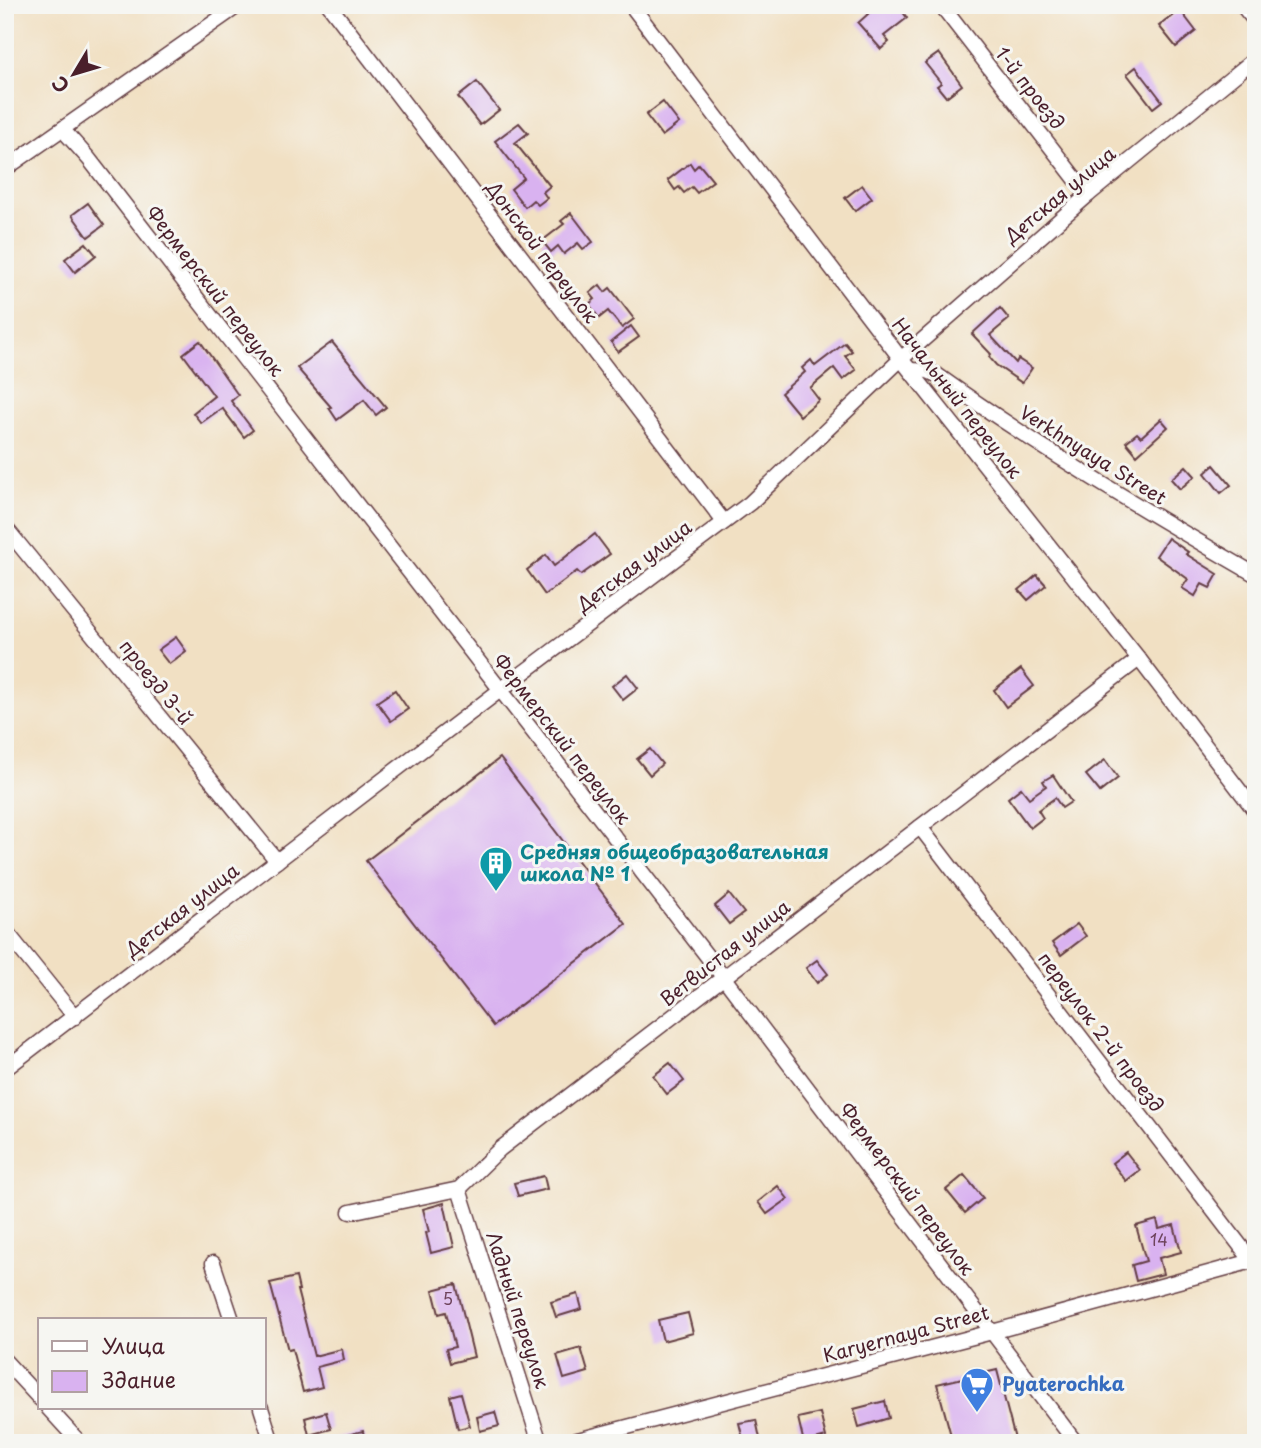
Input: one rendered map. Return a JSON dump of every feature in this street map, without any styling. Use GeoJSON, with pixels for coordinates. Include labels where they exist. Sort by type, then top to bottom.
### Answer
{"type":"FeatureCollection","features":[{"type":"Feature","properties":{"kind":"street"},"geometry":{"type":"LineString","coordinates":[[5,169],[239,5]]}},
{"type":"Feature","properties":{"kind":"street","name":"Донской переулок"},"geometry":{"type":"LineString","coordinates":[[329,5],[724,522]]}},
{"type":"Feature","properties":{"kind":"street","name":"Начальный переулок"},"geometry":{"type":"LineString","coordinates":[[631,5],[901,359],[1139,659],[1256,812]]}},
{"type":"Feature","properties":{"kind":"street","name":"1-й проезд"},"geometry":{"type":"LineString","coordinates":[[941,5],[1088,195]]}},
{"type":"Feature","properties":{"kind":"street"},"geometry":{"type":"LineString","coordinates":[[1242,5],[1256,22]]}},
{"type":"Feature","properties":{"kind":"street","name":"Детская улица"},"geometry":{"type":"LineString","coordinates":[[5,1069],[499,691],[750,503],[901,359],[1088,195],[1256,58]]}},
{"type":"Feature","properties":{"kind":"street","name":"Фермерский переулок"},"geometry":{"type":"LineString","coordinates":[[63,130],[89,159],[724,978],[1076,1443]]}},
{"type":"Feature","properties":{"kind":"street","name":"Verkhnyaya Street"},"geometry":{"type":"LineString","coordinates":[[911,370],[937,374],[1007,425],[1153,516],[1256,575]]}},
{"type":"Feature","properties":{"kind":"street","name":"проезд 3-й"},"geometry":{"type":"LineString","coordinates":[[5,527],[276,862]]}},
{"type":"Feature","properties":{"kind":"street","name":"Ветвистая улица"},"geometry":{"type":"LineString","coordinates":[[459,1189],[500,1149],[1139,659]]}},
{"type":"Feature","properties":{"kind":"street","name":"переулок 2-й проезд"},"geometry":{"type":"LineString","coordinates":[[920,827],[1254,1260]]}},
{"type":"Feature","properties":{"kind":"street"},"geometry":{"type":"LineString","coordinates":[[5,930],[75,1017]]}},
{"type":"Feature","properties":{"kind":"street"},"geometry":{"type":"LineString","coordinates":[[350,1212],[459,1189]]}},
{"type":"Feature","properties":{"kind":"street","name":"Ладный переулок"},"geometry":{"type":"LineString","coordinates":[[459,1189],[540,1443]]}},
{"type":"Feature","properties":{"kind":"street","name":"Karyernaya Street"},"geometry":{"type":"LineString","coordinates":[[566,1443],[992,1332],[1254,1260]]}},
{"type":"Feature","properties":{"kind":"street"},"geometry":{"type":"LineString","coordinates":[[213,1263],[231,1318]]}},
{"type":"Feature","properties":{"kind":"street"},"geometry":{"type":"LineString","coordinates":[[5,1361],[38,1397]]}},
{"type":"Feature","properties":{"kind":"street"},"geometry":{"type":"LineString","coordinates":[[50,1410],[80,1443]]}},
{"type":"Feature","properties":{"kind":"street"},"geometry":{"type":"LineString","coordinates":[[262,1410],[272,1443]]}},
{"type":"Feature","properties":{"kind":"building"},"geometry":{"type":"Polygon","coordinates":[[[878,5],[898,5],[907,18],[884,36],[889,42],[881,49],[858,23],[878,5]]]}},
{"type":"Feature","properties":{"kind":"building"},"geometry":{"type":"Polygon","coordinates":[[[1180,10],[1196,31],[1176,47],[1159,26],[1180,10]]]}},
{"type":"Feature","properties":{"kind":"building"},"geometry":{"type":"Polygon","coordinates":[[[939,53],[962,85],[946,97],[937,86],[941,83],[925,63],[939,53]]]}},
{"type":"Feature","properties":{"kind":"building"},"geometry":{"type":"Polygon","coordinates":[[[1136,67],[1162,101],[1153,108],[1127,74],[1136,67]]]}},
{"type":"Feature","properties":{"kind":"building"},"geometry":{"type":"Polygon","coordinates":[[[477,82],[499,110],[480,125],[458,97],[477,82]]]}},
{"type":"Feature","properties":{"kind":"building"},"geometry":{"type":"Polygon","coordinates":[[[663,102],[679,123],[662,136],[646,115],[663,102]]]}},
{"type":"Feature","properties":{"kind":"building"},"geometry":{"type":"Polygon","coordinates":[[[519,123],[528,133],[515,143],[550,186],[543,192],[547,198],[538,205],[533,200],[525,207],[511,189],[524,178],[495,141],[519,123]]]}},
{"type":"Feature","properties":{"kind":"building"},"geometry":{"type":"Polygon","coordinates":[[[690,163],[694,169],[699,164],[713,181],[697,193],[692,187],[684,193],[679,187],[675,190],[668,180],[690,163]]]}},
{"type":"Feature","properties":{"kind":"building"},"geometry":{"type":"Polygon","coordinates":[[[862,185],[872,198],[855,211],[845,198],[862,185]]]}},
{"type":"Feature","properties":{"kind":"building"},"geometry":{"type":"Polygon","coordinates":[[[88,203],[104,225],[88,237],[72,215],[88,203]]]}},
{"type":"Feature","properties":{"kind":"building"},"geometry":{"type":"Polygon","coordinates":[[[571,213],[593,242],[583,249],[578,243],[564,254],[558,246],[551,252],[542,241],[564,224],[561,221],[571,213]]]}},
{"type":"Feature","properties":{"kind":"building"},"geometry":{"type":"Polygon","coordinates":[[[86,243],[96,255],[75,272],[65,259],[86,243]]]}},
{"type":"Feature","properties":{"kind":"building"},"geometry":{"type":"Polygon","coordinates":[[[600,285],[605,292],[610,288],[634,319],[622,328],[608,311],[599,318],[589,304],[595,299],[590,293],[600,285]]]}},
{"type":"Feature","properties":{"kind":"building"},"geometry":{"type":"Polygon","coordinates":[[[1000,308],[1009,319],[990,335],[1016,363],[1018,359],[1032,368],[1022,383],[996,365],[989,357],[991,354],[972,334],[1000,308]]]}},
{"type":"Feature","properties":{"kind":"building"},"geometry":{"type":"Polygon","coordinates":[[[631,326],[639,337],[618,352],[611,342],[631,326]]]}},
{"type":"Feature","properties":{"kind":"building"},"geometry":{"type":"Polygon","coordinates":[[[200,341],[238,395],[231,401],[253,430],[244,437],[222,408],[201,423],[193,413],[214,396],[183,354],[200,341]]]}},
{"type":"Feature","properties":{"kind":"building"},"geometry":{"type":"Polygon","coordinates":[[[332,342],[386,407],[376,415],[364,400],[337,420],[329,408],[331,407],[297,368],[332,342]]]}},
{"type":"Feature","properties":{"kind":"building"},"geometry":{"type":"Polygon","coordinates":[[[845,343],[852,351],[845,356],[856,370],[843,380],[834,368],[810,388],[819,400],[800,416],[781,393],[805,372],[802,368],[811,360],[815,366],[845,343]]]}},
{"type":"Feature","properties":{"kind":"building"},"geometry":{"type":"Polygon","coordinates":[[[1161,419],[1168,427],[1137,455],[1126,442],[1137,433],[1141,437],[1161,419]]]}},
{"type":"Feature","properties":{"kind":"building"},"geometry":{"type":"Polygon","coordinates":[[[1214,465],[1231,485],[1221,493],[1205,473],[1214,465]]]}},
{"type":"Feature","properties":{"kind":"building"},"geometry":{"type":"Polygon","coordinates":[[[1186,466],[1195,476],[1180,489],[1171,479],[1186,466]]]}},
{"type":"Feature","properties":{"kind":"building"},"geometry":{"type":"Polygon","coordinates":[[[595,534],[610,554],[581,575],[577,571],[545,595],[527,570],[546,555],[554,566],[595,534]]]}},
{"type":"Feature","properties":{"kind":"building"},"geometry":{"type":"Polygon","coordinates":[[[1168,538],[1188,552],[1186,554],[1218,574],[1210,588],[1202,584],[1195,596],[1182,588],[1188,579],[1156,556],[1168,538]]]}},
{"type":"Feature","properties":{"kind":"building"},"geometry":{"type":"Polygon","coordinates":[[[1037,575],[1046,585],[1028,600],[1019,590],[1037,575]]]}},
{"type":"Feature","properties":{"kind":"building"},"geometry":{"type":"Polygon","coordinates":[[[176,637],[186,651],[169,664],[158,650],[176,637]]]}},
{"type":"Feature","properties":{"kind":"building"},"geometry":{"type":"Polygon","coordinates":[[[1021,669],[1034,686],[1006,707],[994,690],[1021,669]]]}},
{"type":"Feature","properties":{"kind":"building"},"geometry":{"type":"Polygon","coordinates":[[[627,674],[638,688],[623,700],[612,686],[627,674]]]}},
{"type":"Feature","properties":{"kind":"building"},"geometry":{"type":"Polygon","coordinates":[[[395,690],[408,709],[391,721],[377,702],[395,690]]]}},
{"type":"Feature","properties":{"kind":"building"},"geometry":{"type":"Polygon","coordinates":[[[650,749],[662,764],[650,775],[637,759],[650,749]]]}},
{"type":"Feature","properties":{"kind":"building","name":"Средняя общеобразовательная школа № 1"},"geometry":{"type":"Polygon","coordinates":[[[500,758],[626,924],[493,1026],[366,861],[500,758]]]}},
{"type":"Feature","properties":{"kind":"building"},"geometry":{"type":"Polygon","coordinates":[[[1105,760],[1118,778],[1100,792],[1086,775],[1105,760]]]}},
{"type":"Feature","properties":{"kind":"building"},"geometry":{"type":"Polygon","coordinates":[[[1053,775],[1071,802],[1062,808],[1055,798],[1038,810],[1043,818],[1030,828],[1008,798],[1021,788],[1029,798],[1046,786],[1043,781],[1053,775]]]}},
{"type":"Feature","properties":{"kind":"building"},"geometry":{"type":"Polygon","coordinates":[[[729,894],[744,913],[729,924],[715,906],[729,894]]]}},
{"type":"Feature","properties":{"kind":"building"},"geometry":{"type":"Polygon","coordinates":[[[1077,924],[1086,936],[1061,955],[1052,943],[1077,924]]]}},
{"type":"Feature","properties":{"kind":"building"},"geometry":{"type":"Polygon","coordinates":[[[817,960],[828,974],[817,983],[806,968],[817,960]]]}},
{"type":"Feature","properties":{"kind":"building"},"geometry":{"type":"Polygon","coordinates":[[[670,1063],[684,1081],[667,1094],[653,1076],[670,1063]]]}},
{"type":"Feature","properties":{"kind":"building"},"geometry":{"type":"Polygon","coordinates":[[[1126,1152],[1140,1170],[1126,1181],[1112,1163],[1126,1152]]]}},
{"type":"Feature","properties":{"kind":"building"},"geometry":{"type":"Polygon","coordinates":[[[964,1175],[983,1198],[965,1213],[946,1190],[964,1175]]]}},
{"type":"Feature","properties":{"kind":"building"},"geometry":{"type":"Polygon","coordinates":[[[544,1176],[547,1189],[518,1196],[514,1183],[544,1176]]]}},
{"type":"Feature","properties":{"kind":"building"},"geometry":{"type":"Polygon","coordinates":[[[778,1186],[788,1199],[767,1214],[758,1202],[778,1186]]]}},
{"type":"Feature","properties":{"kind":"building"},"geometry":{"type":"Polygon","coordinates":[[[444,1203],[454,1247],[431,1253],[423,1209],[444,1203]]]}},
{"type":"Feature","properties":{"kind":"building"},"geometry":{"type":"Polygon","coordinates":[[[1157,1220],[1159,1229],[1174,1225],[1181,1252],[1159,1258],[1163,1274],[1136,1281],[1132,1265],[1146,1261],[1136,1226],[1157,1220]]]}},
{"type":"Feature","properties":{"kind":"building"},"geometry":{"type":"Polygon","coordinates":[[[296,1277],[314,1356],[342,1349],[344,1360],[317,1367],[322,1387],[303,1392],[292,1349],[288,1350],[270,1283],[296,1277]]]}},
{"type":"Feature","properties":{"kind":"building"},"geometry":{"type":"Polygon","coordinates":[[[456,1284],[474,1357],[450,1363],[446,1349],[455,1347],[446,1312],[439,1314],[433,1290],[456,1284]]]}},
{"type":"Feature","properties":{"kind":"building"},"geometry":{"type":"Polygon","coordinates":[[[578,1294],[582,1309],[556,1317],[551,1302],[578,1294]]]}},
{"type":"Feature","properties":{"kind":"building"},"geometry":{"type":"Polygon","coordinates":[[[688,1313],[693,1333],[663,1341],[658,1320],[688,1313]]]}},
{"type":"Feature","properties":{"kind":"building"},"geometry":{"type":"Polygon","coordinates":[[[581,1348],[588,1372],[564,1379],[557,1355],[581,1348]]]}},
{"type":"Feature","properties":{"kind":"building","name":"Pyaterochka"},"geometry":{"type":"Polygon","coordinates":[[[997,1370],[1016,1443],[953,1443],[937,1384],[997,1370]]]}},
{"type":"Feature","properties":{"kind":"building"},"geometry":{"type":"Polygon","coordinates":[[[461,1393],[470,1426],[458,1429],[450,1396],[461,1393]]]}},
{"type":"Feature","properties":{"kind":"building"},"geometry":{"type":"Polygon","coordinates":[[[885,1401],[889,1418],[859,1427],[854,1409],[885,1401]]]}},
{"type":"Feature","properties":{"kind":"building"},"geometry":{"type":"Polygon","coordinates":[[[326,1412],[331,1429],[309,1435],[305,1418],[326,1412]]]}},
{"type":"Feature","properties":{"kind":"building"},"geometry":{"type":"Polygon","coordinates":[[[495,1412],[499,1426],[480,1431],[477,1417],[495,1412]]]}},
{"type":"Feature","properties":{"kind":"building"},"geometry":{"type":"Polygon","coordinates":[[[820,1413],[826,1437],[804,1443],[798,1418],[820,1413]]]}},
{"type":"Feature","properties":{"kind":"building"},"geometry":{"type":"Polygon","coordinates":[[[756,1420],[761,1443],[744,1443],[739,1423],[756,1420]]]}},
{"type":"Feature","properties":{"kind":"building"},"geometry":{"type":"Polygon","coordinates":[[[363,1431],[365,1441],[332,1443],[331,1439],[363,1431]]]}},
{"type":"Feature","properties":{"kind":"place","name":"Средняя общеобразовательная школа № 1"},"geometry":{"type":"Point","coordinates":[496,893]}},
{"type":"Feature","properties":{"kind":"place","name":"Pyaterochka"},"geometry":{"type":"Point","coordinates":[977,1414]}}]}
